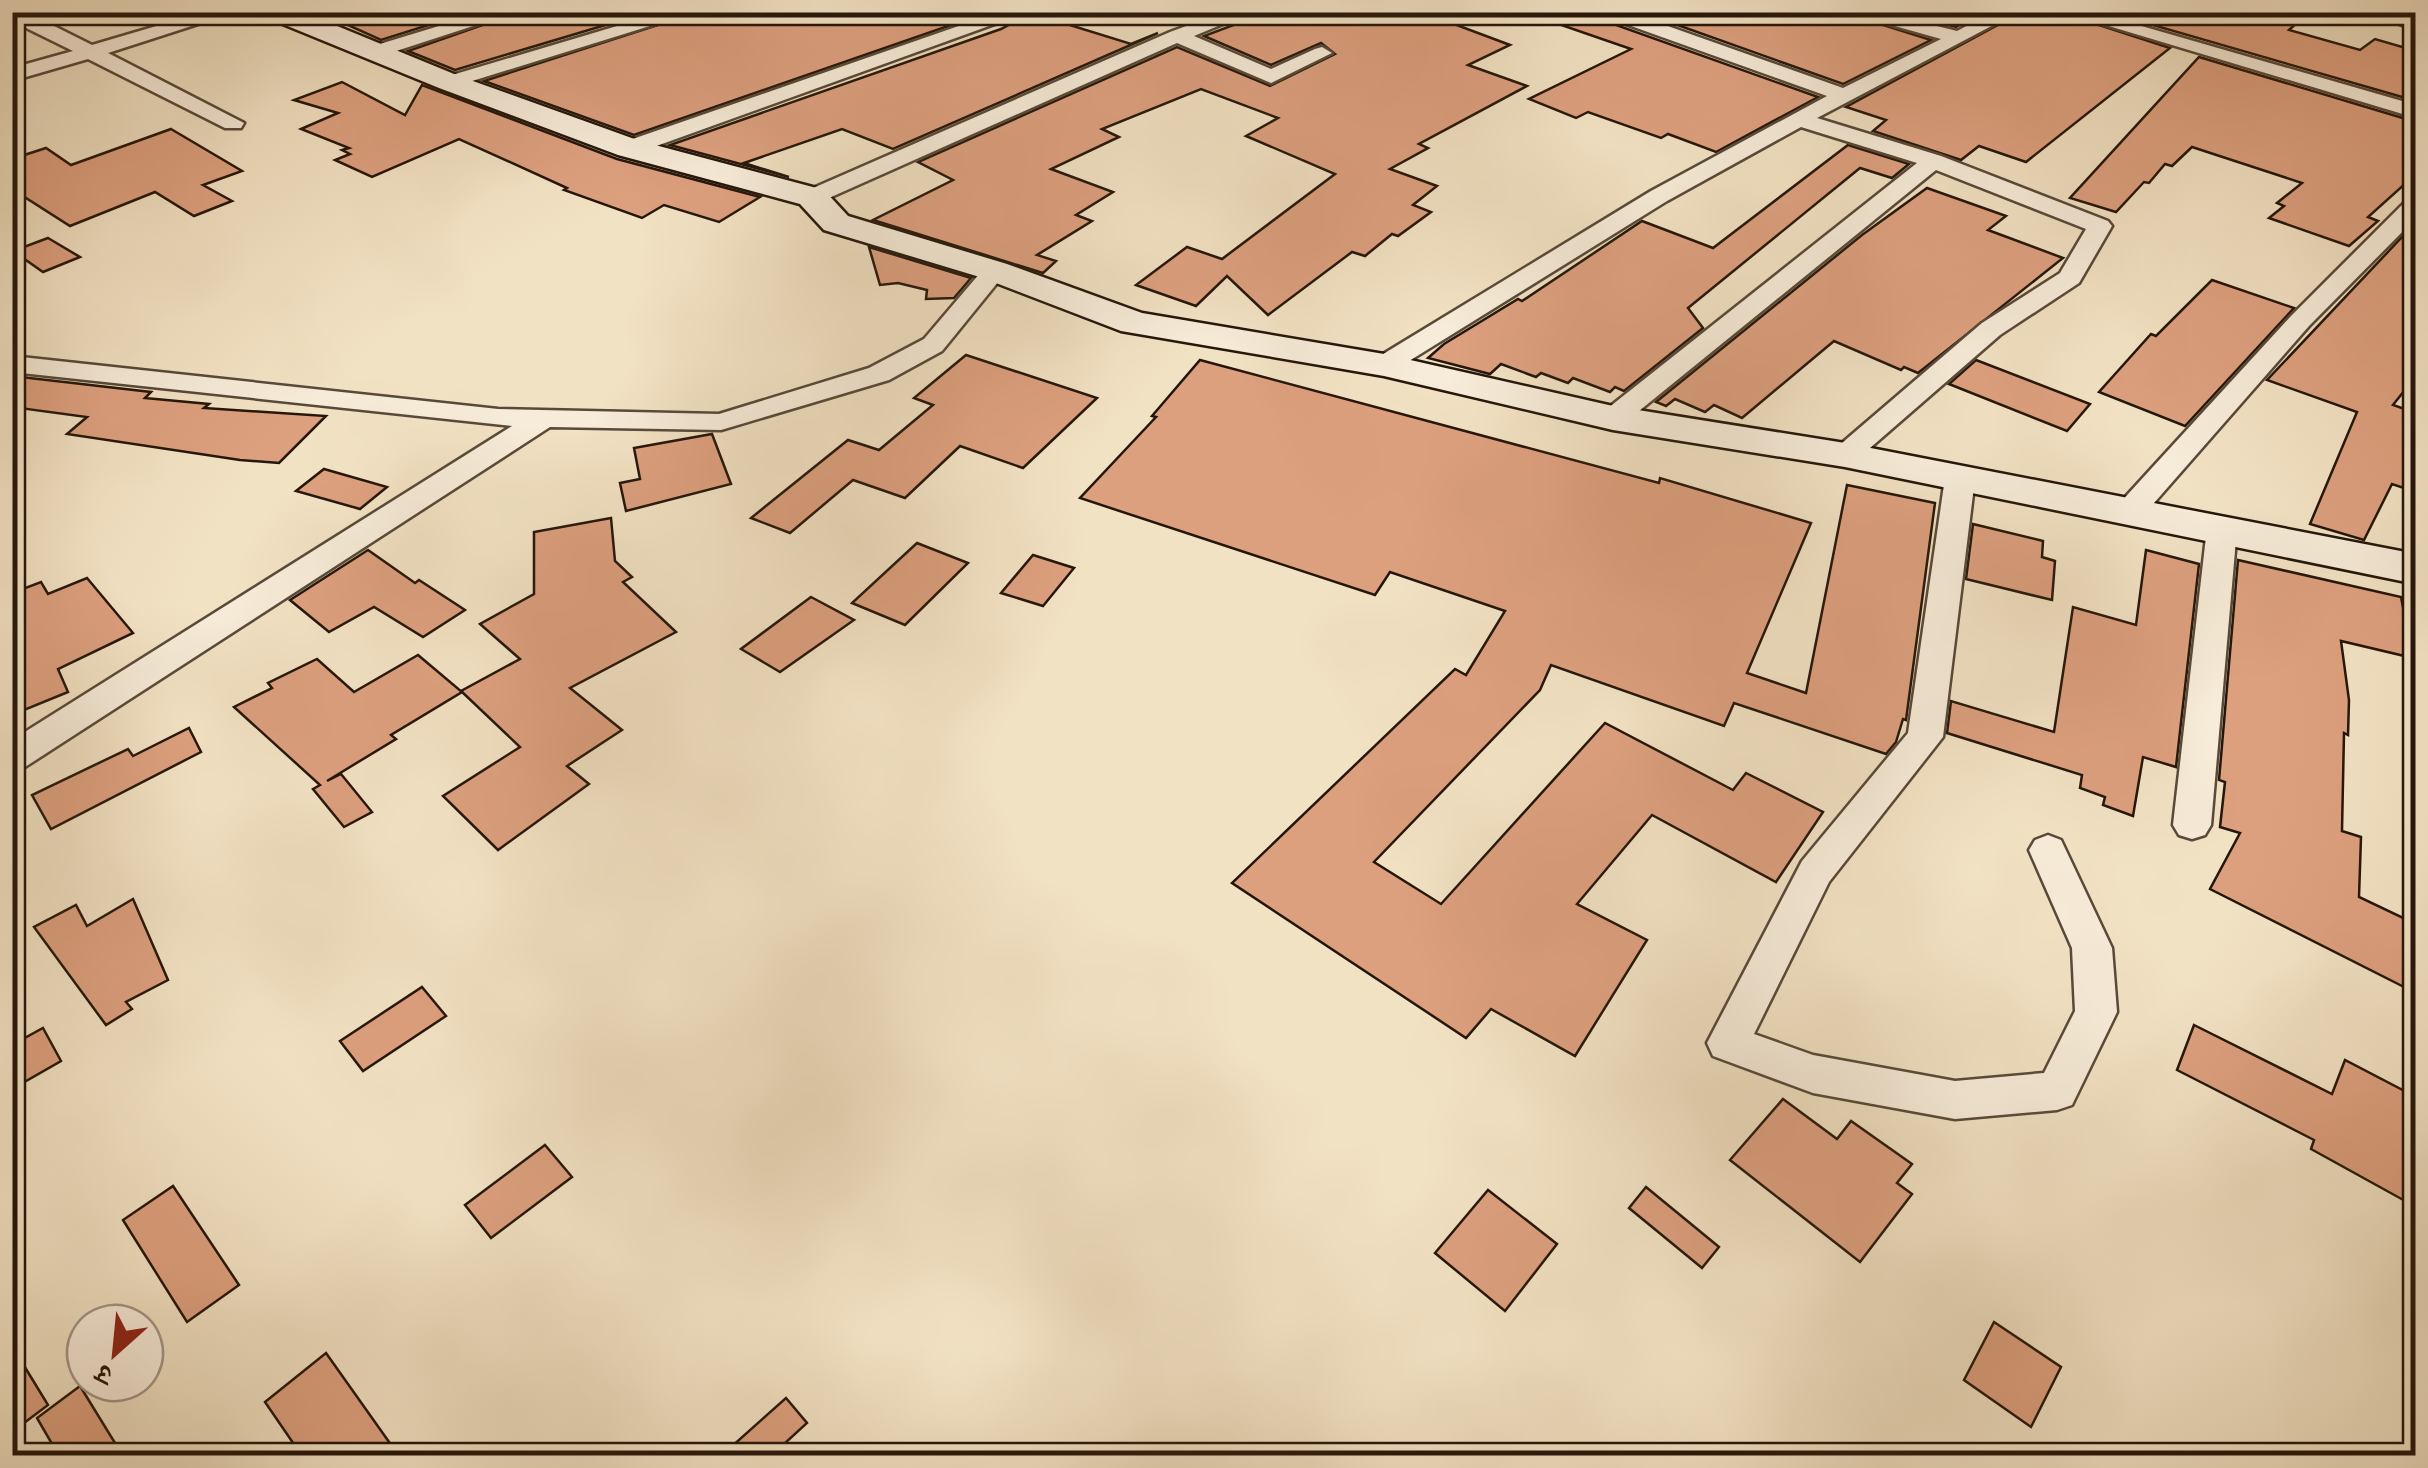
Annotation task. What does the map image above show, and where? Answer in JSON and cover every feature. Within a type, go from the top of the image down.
[{"type":"street","points":[[12,75],[226,12]]},
{"type":"street","points":[[377,51],[508,12]]},
{"type":"street","points":[[449,82],[686,12]]},
{"type":"street","points":[[628,148],[1019,12]]},
{"type":"street","points":[[812,197],[1177,36],[1243,12]]},
{"type":"street","points":[[1854,12],[1959,37]]},
{"type":"street","points":[[1384,365],[1659,196],[1844,95],[2009,12]]},
{"type":"street","points":[[2071,12],[2416,112]]},
{"type":"street","points":[[2374,12],[2416,24]]},
{"type":"street","points":[[12,13],[233,123]]},
{"type":"street","points":[[290,14],[449,82],[628,148],[812,197],[836,222],[996,271],[1134,322],[1384,365],[1614,418],[1845,455],[2416,568]]},
{"type":"street","points":[[1624,17],[1844,95]]},
{"type":"street","points":[[1177,36],[1271,77],[1322,53]]},
{"type":"street","points":[[1800,120],[1933,161],[2100,226],[2070,278],[1991,328],[1845,455]]},
{"type":"street","points":[[1614,418],[1933,161]]},
{"type":"street","points":[[2129,512],[2300,321],[2416,204]]},
{"type":"street","points":[[12,364],[498,417],[721,422],[879,374],[934,345],[996,271]]},
{"type":"street","points":[[12,758],[544,418]]},
{"type":"street","points":[[1960,478],[1925,737],[1816,872],[1728,1042],[1813,1074],[1955,1100],[2056,1091],[2096,1012],[2092,948],[2048,850]]},
{"type":"street","points":[[2192,825],[2222,528]]},
{"type":"building","points":[[319,12],[470,12],[381,40]]},
{"type":"building","points":[[520,12],[649,12],[455,70],[408,51]]},
{"type":"building","points":[[698,12],[964,12],[977,16],[634,135],[484,81]]},
{"type":"building","points":[[1268,12],[1422,12],[1510,45],[1468,65],[1527,86],[1419,144],[1428,148],[1390,169],[1437,186],[1413,205],[1431,212],[1398,236],[1392,234],[1365,256],[1352,252],[1268,315],[1227,276],[1196,306],[1136,285],[1187,247],[1222,259],[1335,174],[1246,136],[1278,118],[1201,89],[1102,129],[1119,137],[1051,169],[1113,192],[1076,215],[1092,221],[1037,255],[1056,261],[1043,273],[873,220],[953,180],[918,162],[1177,47],[1270,86],[1335,54],[1321,43],[1271,65],[1204,36]]},
{"type":"building","points":[[1539,12],[1613,12],[1610,17],[1616,25],[1818,97],[1716,152],[1668,134],[1661,138],[1588,112],[1576,118],[1529,99],[1631,49],[1538,17]]},
{"type":"building","points":[[1641,12],[1842,12],[1931,40],[1843,84]]},
{"type":"building","points":[[1898,12],[1984,12],[1956,27]]},
{"type":"building","points":[[2022,12],[2059,12],[2170,48],[2026,162],[1979,146],[1961,160],[1873,131],[1886,120],[1846,107]]},
{"type":"building","points":[[2108,12],[2309,12],[2289,30],[2360,50],[2375,39],[2416,51],[2416,101]]},
{"type":"building","points":[[1031,13],[1131,44],[1158,33],[893,149],[842,129],[744,163],[789,177],[670,145],[1001,29]]},
{"type":"building","points":[[2199,57],[2416,122],[2416,174],[2368,217],[2378,221],[2349,246],[2269,218],[2284,206],[2277,203],[2302,183],[2192,147],[2172,166],[2165,164],[2116,212],[2070,198]]},
{"type":"building","points":[[342,82],[405,115],[422,85],[617,159],[760,197],[719,222],[664,205],[642,218],[564,190],[567,188],[459,139],[372,177],[335,160],[350,154],[342,150],[349,148],[301,129],[338,113],[294,100]]},
{"type":"building","points":[[171,129],[242,171],[203,185],[232,201],[194,216],[155,192],[70,226],[12,189],[12,159],[46,148],[71,165]]},
{"type":"building","points":[[1848,145],[1909,164],[1892,178],[1860,168],[1688,308],[1703,328],[1624,391],[1615,387],[1610,392],[1573,378],[1568,383],[1541,373],[1536,377],[1501,364],[1490,374],[1428,358],[1444,344],[1518,299],[1522,301],[1642,221],[1713,248]]},
{"type":"building","points":[[1927,188],[2006,216],[1988,230],[2063,258],[1918,373],[1904,367],[1901,370],[1834,341],[1742,418],[1714,405],[1705,412],[1675,399],[1666,406],[1656,402],[1862,235]]},
{"type":"building","points":[[2402,237],[2416,241],[2416,376],[2393,405],[2416,413],[2416,492],[2392,484],[2364,540],[2310,524],[2357,412],[2267,380]]},
{"type":"building","points":[[48,238],[80,257],[43,272],[13,251]]},
{"type":"building","points":[[869,247],[971,278],[954,298],[926,299],[927,290],[898,283],[880,285]]},
{"type":"building","points":[[2212,280],[2294,308],[2185,426],[2099,392],[2151,334],[2156,336]]},
{"type":"building","points":[[966,355],[1097,398],[1023,468],[960,446],[905,498],[853,480],[790,533],[751,518],[848,440],[879,450],[933,405],[914,398]]},
{"type":"building","points":[[1200,360],[1659,483],[1660,478],[1811,523],[1747,673],[1806,693],[1847,485],[1935,503],[1906,720],[1903,719],[1896,742],[1886,754],[1734,703],[1724,726],[1551,665],[1540,690],[1374,862],[1441,904],[1605,723],[1733,790],[1746,773],[1823,812],[1776,882],[1652,815],[1577,904],[1647,940],[1575,1056],[1491,1009],[1466,1038],[1232,883],[1455,669],[1466,675],[1505,611],[1390,572],[1375,595],[1080,498],[1156,417],[1152,416]]},
{"type":"building","points":[[1976,360],[2090,404],[2067,431],[1949,384]]},
{"type":"building","points":[[12,376],[151,392],[145,398],[209,404],[204,408],[326,416],[279,463],[240,460],[67,434],[87,417],[12,407]]},
{"type":"building","points":[[712,434],[731,484],[626,511],[620,483],[640,479],[634,448]]},
{"type":"building","points":[[324,469],[387,487],[360,509],[296,491]]},
{"type":"building","points":[[611,518],[615,561],[632,577],[623,582],[676,632],[570,688],[622,730],[567,766],[589,784],[498,850],[443,796],[520,747],[461,691],[520,659],[480,624],[534,594],[534,532]]},
{"type":"building","points":[[1973,524],[2043,541],[2042,557],[2055,561],[2052,600],[1966,579]]},
{"type":"building","points":[[917,543],[968,563],[905,625],[852,603]]},
{"type":"building","points":[[368,550],[415,583],[419,580],[465,610],[423,637],[374,607],[329,632],[290,600]]},
{"type":"building","points":[[2146,550],[2199,564],[2176,767],[2143,757],[2133,816],[2103,805],[2105,797],[2080,788],[2082,775],[1947,733],[1951,701],[2054,732],[2073,607],[2136,625]]},
{"type":"building","points":[[1033,555],[1074,568],[1043,606],[1001,593]]},
{"type":"building","points":[[2238,560],[2401,597],[2413,658],[2341,641],[2349,700],[2348,735],[2344,733],[2342,831],[2361,837],[2359,897],[2416,924],[2416,993],[2210,889],[2240,833],[2220,827],[2225,782],[2219,780]]},
{"type":"building","points":[[87,578],[133,633],[58,669],[68,692],[12,715],[12,593],[41,582],[48,594]]},
{"type":"building","points":[[811,597],[854,620],[780,672],[741,649]]},
{"type":"building","points":[[418,655],[462,692],[391,735],[396,739],[327,781],[341,774],[372,812],[344,827],[313,789],[320,785],[234,707],[272,688],[268,683],[317,659],[354,692]]},
{"type":"building","points":[[189,728],[201,752],[51,829],[32,795],[128,749],[133,756]]},
{"type":"building","points":[[133,899],[168,980],[126,1002],[132,1009],[106,1025],[34,927],[76,905],[87,926]]},
{"type":"building","points":[[422,987],[446,1016],[363,1071],[340,1041]]},
{"type":"building","points":[[2194,1025],[2332,1094],[2345,1060],[2416,1097],[2416,1207],[2311,1149],[2314,1140],[2177,1070]]},
{"type":"building","points":[[43,1028],[61,1061],[12,1089],[12,1045]]},
{"type":"building","points":[[1783,1099],[1837,1139],[1851,1121],[1912,1164],[1897,1183],[1912,1194],[1860,1262],[1730,1160]]},
{"type":"building","points":[[545,1145],[572,1177],[491,1238],[465,1205]]},
{"type":"building","points":[[173,1186],[239,1285],[187,1322],[123,1220]]},
{"type":"building","points":[[1646,1187],[1719,1247],[1702,1268],[1629,1208]]},
{"type":"building","points":[[1488,1190],[1557,1244],[1505,1311],[1435,1253]]},
{"type":"building","points":[[1994,1322],[2061,1367],[2031,1427],[1964,1380]]},
{"type":"building","points":[[12,1346],[48,1405],[12,1432]]},
{"type":"building","points":[[326,1353],[399,1456],[302,1456],[265,1402]]},
{"type":"building","points":[[65,1397],[65,1403],[90,1403],[123,1456],[59,1456],[37,1418]]},
{"type":"building","points":[[786,1398],[807,1423],[771,1456],[721,1456]]}]
